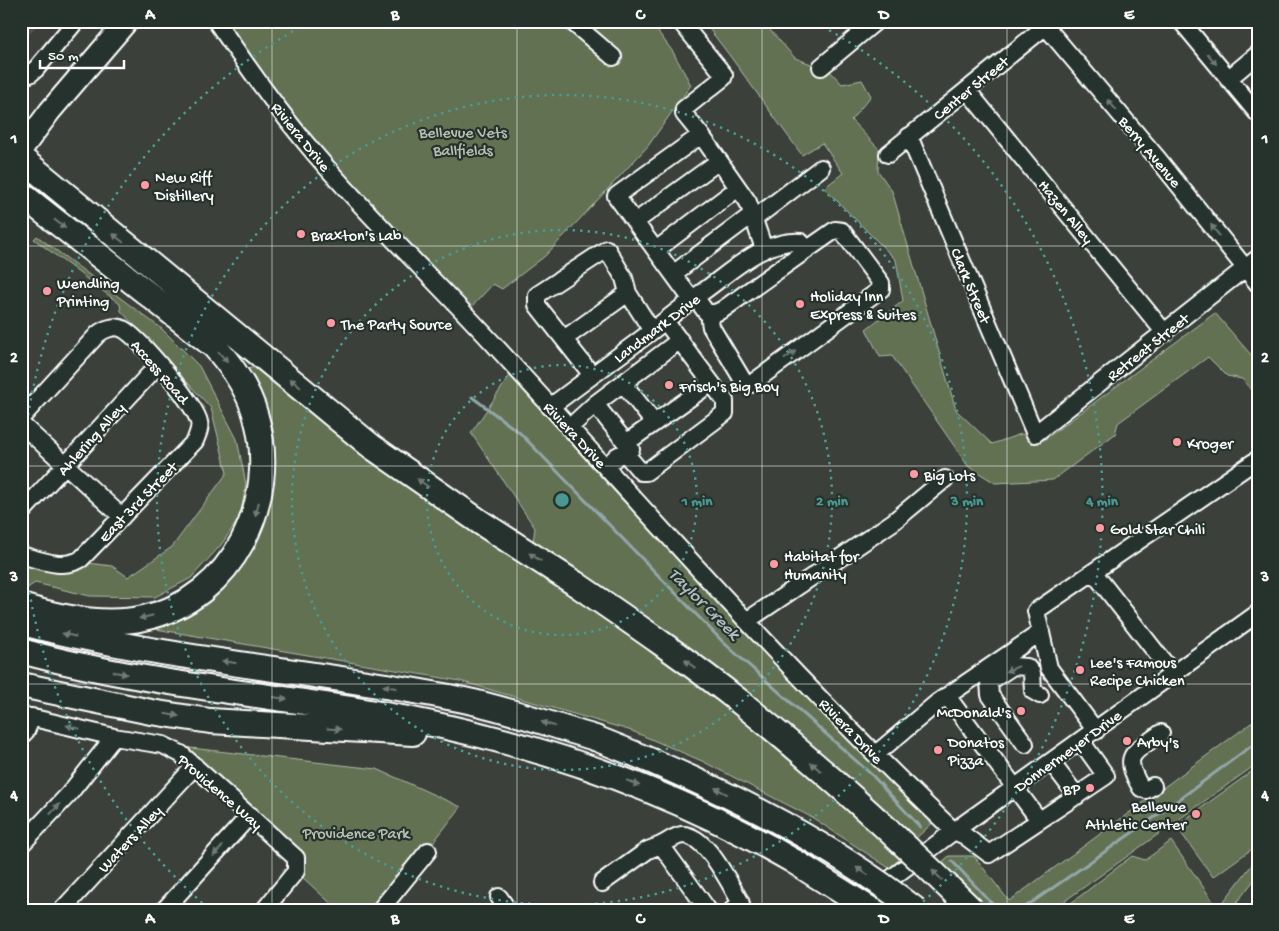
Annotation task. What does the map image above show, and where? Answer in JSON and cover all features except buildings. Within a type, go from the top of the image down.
[{"type":"highway","points":[[21,158],[371,446],[480,522],[576,584],[682,658],[745,705],[919,858],[972,910]]},
{"type":"highway","points":[[21,194],[214,346],[228,362],[249,398],[260,432],[264,461],[259,503],[249,532],[220,575],[182,603],[161,614],[121,622],[97,622],[43,613],[21,606]]},
{"type":"highway","points":[[21,623],[91,640],[335,678],[465,701],[594,738],[712,787],[769,815],[865,872],[916,910]]},
{"type":"highway","points":[[21,651],[74,665],[371,712],[494,738],[588,766],[649,790],[762,843],[874,899]]},
{"type":"highway","points":[[21,685],[151,712],[210,721],[494,738]]},
{"type":"main road","points":[[21,150],[50,111],[127,21]]},
{"type":"street","points":[[21,76],[30,74],[36,69],[76,21]]},
{"type":"street","name":"Riviera Drive","points":[[216,21],[244,63],[316,156],[748,620],[876,754],[954,831],[965,836],[990,854],[1039,820]]},
{"type":"street","points":[[571,21],[613,57]]},
{"type":"street","points":[[680,21],[724,75],[723,78],[684,108],[684,114],[738,188],[754,216],[764,249]]},
{"type":"street","points":[[821,67],[876,21]]},
{"type":"street","points":[[1181,21],[1258,114]]},
{"type":"street","name":"Center Street","points":[[888,154],[1046,23]]},
{"type":"street","name":"Berry Avenue","points":[[1046,23],[1258,284]]},
{"type":"street","points":[[1228,79],[1258,54]]},
{"type":"street","name":"Hazen Alley","points":[[967,90],[1165,333]]},
{"type":"street","points":[[701,135],[616,196],[673,274],[706,312],[713,314],[722,310],[835,230],[842,231],[881,283],[882,289],[751,384],[744,382],[710,328],[713,314]]},
{"type":"street","name":"Clark Street","points":[[910,136],[1035,434]]},
{"type":"street","points":[[635,222],[719,161]]},
{"type":"street","points":[[673,274],[821,168]]},
{"type":"street","points":[[656,250],[738,188]]},
{"type":"street","name":"Landmark Drive","points":[[550,407],[665,320],[764,249],[786,241],[801,242],[804,246],[804,251]]},
{"type":"street","points":[[592,375],[537,305],[537,296],[607,249],[624,278],[628,293],[652,331]]},
{"type":"street","name":"Retreat Street","points":[[1035,434],[1258,258]]},
{"type":"street","points":[[564,339],[628,293]]},
{"type":"street","points":[[595,404],[628,448],[641,472],[646,472],[724,413],[724,400],[665,320]]},
{"type":"street","name":"Access Road","points":[[21,418],[103,330],[114,327],[123,329],[159,364],[197,414],[200,425],[198,434]]},
{"type":"street","points":[[569,428],[595,404],[680,340]]},
{"type":"street","name":"Ahlering Alley","points":[[21,513],[159,364]]},
{"type":"street","points":[[623,382],[654,423]]},
{"type":"street","points":[[628,448],[654,423],[713,385]]},
{"type":"street","points":[[606,467],[616,456],[713,385]]},
{"type":"street","points":[[21,424],[122,517]]},
{"type":"street","name":"East 3rd Street","points":[[21,556],[62,565],[73,564],[81,559],[195,441],[198,434]]},
{"type":"street","points":[[1096,731],[1049,668],[1036,611],[1258,460]]},
{"type":"street","points":[[748,620],[893,522],[945,479]]},
{"type":"street","points":[[1094,573],[1172,674]]},
{"type":"street","name":"Donnermeyer Drive","points":[[850,910],[874,899],[954,831],[1258,613]]},
{"type":"street","points":[[876,754],[947,696],[1040,632]]},
{"type":"street","points":[[1025,744],[990,695],[989,682],[1013,666],[1026,667],[1032,673],[1033,691],[1040,695]]},
{"type":"street","points":[[947,696],[1039,820],[1106,776],[1081,741]]},
{"type":"street","points":[[21,736],[26,731],[26,716]]},
{"type":"street","name":"Providence Way","points":[[26,716],[114,737],[164,745],[181,754],[296,858],[296,871],[264,910]]},
{"type":"street","points":[[1153,786],[1146,790],[1140,788],[1130,769],[1130,762],[1133,754],[1161,733]]},
{"type":"street","points":[[21,845],[69,794],[114,737]]},
{"type":"street","points":[[1051,762],[1077,796]]},
{"type":"street","name":"Waters Alley","points":[[62,910],[195,766]]},
{"type":"street","points":[[164,910],[250,815]]},
{"type":"street","points":[[602,883],[648,850],[679,835],[687,835],[703,843],[739,908]]},
{"type":"street","points":[[661,845],[708,910]]},
{"type":"street","points":[[380,910],[428,851]]},
{"type":"green space","name":"Bellevue Vets Ballfields","points":[[216,21],[625,21],[628,24],[627,21],[650,21],[673,52],[691,85],[648,146],[545,256],[502,289],[493,284],[465,314],[338,181]]},
{"type":"green space","points":[[703,21],[762,21],[795,58],[830,71],[842,84],[862,80],[871,96],[851,120],[879,149],[878,171],[892,191],[956,410],[992,444],[1021,434],[1044,440],[1215,313],[1258,363],[1258,396],[1242,379],[1227,376],[1208,357],[1118,423],[1115,434],[1053,480],[995,483],[968,466],[892,356],[880,357],[866,329],[903,301],[896,260],[824,188],[843,173],[822,143],[802,155]]},
{"type":"green space","points":[[37,236],[162,329],[199,366],[237,439],[246,484],[240,517],[221,545],[191,578],[155,597],[90,596],[35,583],[24,590],[21,589],[21,565],[59,571],[88,563],[112,566],[128,577],[172,547],[227,473],[211,408],[121,311],[120,304],[34,239]]},
{"type":"green space","points":[[257,367],[530,563],[535,528],[471,433],[515,368],[939,817],[913,841],[905,855],[889,868],[813,818],[702,761],[632,731],[460,681],[138,626],[238,569],[256,542],[268,512],[273,478],[274,439],[263,403],[247,369]]},
{"type":"green space","points":[[1258,718],[1258,763],[1052,910],[989,910],[941,863],[949,856],[974,856],[1009,901]]},
{"type":"green space","name":"Providence Park","points":[[164,745],[377,769],[461,807],[380,910],[338,910],[300,875],[297,867]]},
{"type":"green space","points":[[1258,767],[1258,837],[1253,841],[1256,846],[1213,877],[1176,826]]},
{"type":"green space","points":[[1171,841],[1215,904],[1211,907],[1213,910],[1062,910],[1132,856],[1145,860]]},
{"type":"green space","points":[[1258,857],[1258,875],[1231,910],[1217,910]]},
{"type":"waterway","name":"Taylor Creek","points":[[472,397],[520,433],[724,643],[872,775],[920,827]]},
{"type":"waterway","points":[[1021,910],[1162,812],[1258,741]]},
{"type":"waterway","name":"Taylor Creek","points":[[952,861],[998,910]]},
{"type":"tunnel","points":[[21,31],[30,21]]},
{"type":"place","name":"New Riff Distillery","points":[[145,185]]},
{"type":"place","name":"Braxton's Lab","points":[[301,234]]},
{"type":"place","name":"Wendling Printing","points":[[47,291]]},
{"type":"place","name":"Holiday Inn Express & Suites","points":[[800,304]]},
{"type":"place","name":"The Party Source","points":[[331,323]]},
{"type":"place","name":"Frisch's Big Boy","points":[[669,385]]},
{"type":"place","name":"Kroger","points":[[1177,442]]},
{"type":"place","name":"Big Lots","points":[[914,474]]},
{"type":"place","name":"Gold Star Chili","points":[[1100,528]]},
{"type":"place","name":"Habitat for Humanity","points":[[774,564]]},
{"type":"place","name":"Lee's Famous Recipe Chicken","points":[[1080,670]]},
{"type":"place","name":"McDonald's","points":[[1021,711]]},
{"type":"place","name":"Arby's","points":[[1127,741]]},
{"type":"place","name":"Donatos Pizza","points":[[938,750]]},
{"type":"place","name":"BP","points":[[1090,788]]},
{"type":"place","name":"Bellevue Athletic Center","points":[[1196,814]]}]
